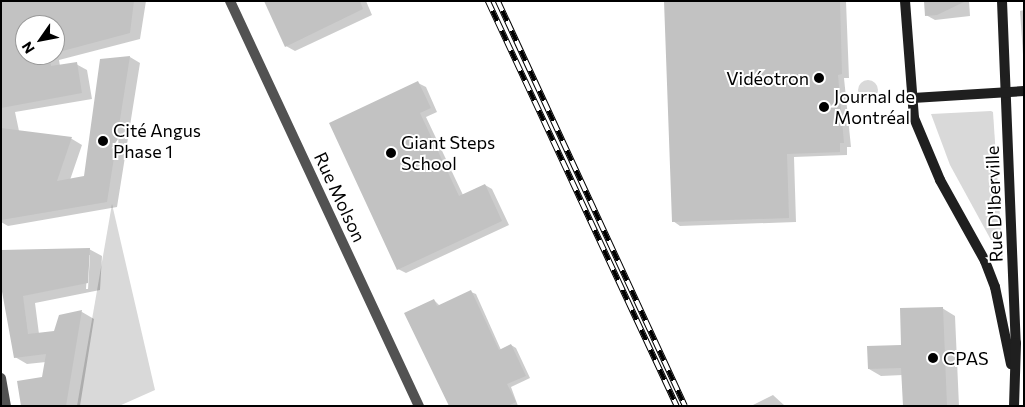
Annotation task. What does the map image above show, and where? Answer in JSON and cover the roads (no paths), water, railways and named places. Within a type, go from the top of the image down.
[{"type":"main road","points":[[905,1],[914,118],[926,151],[985,261],[995,287],[1013,377]]},
{"type":"main road","name":"Rue D'Iberville","points":[[1002,1],[1016,343],[1013,377],[1014,406]]},
{"type":"main road","points":[[913,98],[1024,91]]},
{"type":"street","name":"Rue Molson","points":[[230,1],[419,406]]},
{"type":"street","points":[[1,378],[6,406]]},
{"type":"railway","points":[[488,1],[677,406]]},
{"type":"railway","points":[[498,1],[685,406]]},
{"type":"place","name":"Vidéotron","points":[[819,78]]},
{"type":"place","name":"Journal de Montréal","points":[[824,107]]},
{"type":"place","name":"Cité Angus Phase 1","points":[[103,141]]},
{"type":"place","name":"Giant Steps School","points":[[391,153]]},
{"type":"place","name":"CPAS","points":[[933,358]]}]
